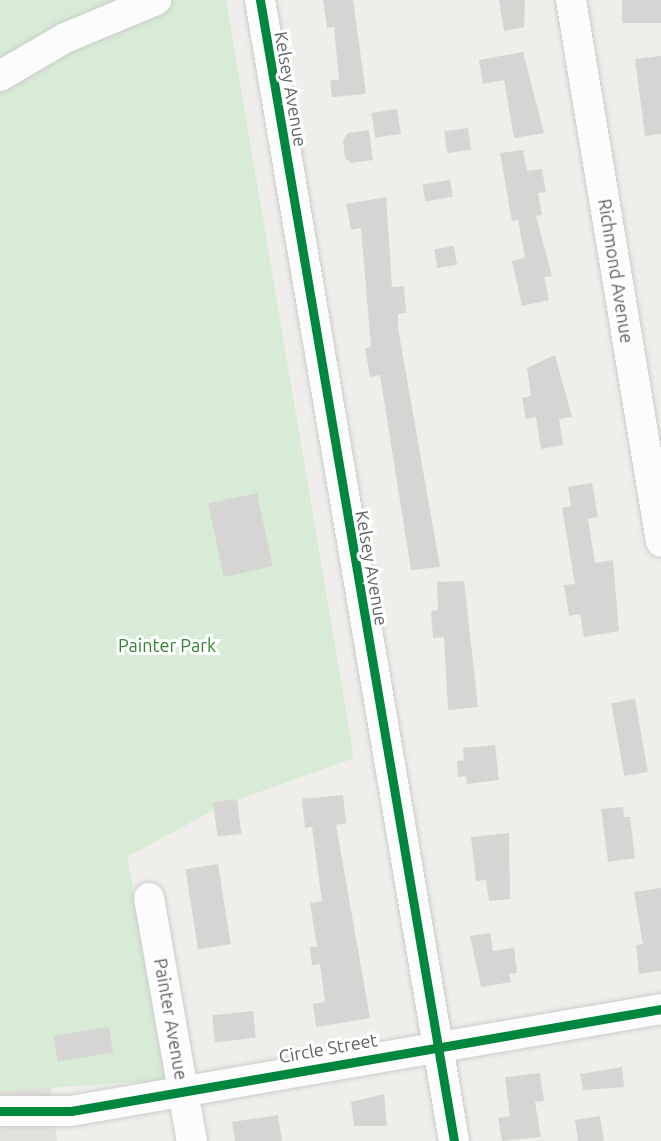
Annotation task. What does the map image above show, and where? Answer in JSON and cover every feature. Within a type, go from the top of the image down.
[{"type":"street","points":[[0,75],[66,38],[156,0]]},
{"type":"street","name":"Kelsey Avenue","points":[[260,0],[436,1046],[454,1141]]},
{"type":"street","name":"Richmond Avenue","points":[[571,0],[661,542]]},
{"type":"street","name":"Painter Avenue","points":[[149,897],[192,1141]]},
{"type":"street","name":"Circle Street","points":[[0,1111],[71,1111],[436,1046],[661,1009]]},
{"type":"shaded area","points":[[42,1017],[57,1141],[0,1141],[0,1025]]},
{"type":"green space","name":"Painter Park","points":[[0,0],[226,0],[354,758],[221,806],[127,857],[169,1080],[0,1091]]},
{"type":"building","points":[[323,0],[353,0],[366,94],[332,97],[330,80],[339,80],[334,27],[327,28]]},
{"type":"building","points":[[499,0],[525,0],[524,27],[504,31]]},
{"type":"building","points":[[622,0],[661,0],[661,23],[622,23]]},
{"type":"building","points":[[523,52],[544,133],[514,138],[504,80],[483,84],[479,60]]},
{"type":"building","points":[[661,56],[661,134],[645,136],[635,59]]},
{"type":"building","points":[[397,109],[401,134],[375,138],[371,113]]},
{"type":"building","points":[[468,128],[471,150],[447,153],[444,131]]},
{"type":"building","points":[[369,130],[373,160],[351,163],[345,158],[343,140],[348,133]]},
{"type":"building","points":[[523,150],[527,171],[542,169],[546,192],[538,193],[542,215],[536,216],[552,276],[544,277],[549,300],[522,306],[512,261],[525,258],[518,220],[512,221],[500,153]]},
{"type":"building","points":[[450,180],[453,197],[425,202],[422,185]]},
{"type":"building","points":[[386,197],[392,287],[404,286],[406,313],[398,314],[398,328],[440,567],[411,570],[380,375],[370,377],[365,348],[371,347],[361,228],[351,230],[346,204]]},
{"type":"building","points":[[454,246],[457,265],[437,268],[434,249]]},
{"type":"building","points":[[555,355],[572,417],[559,419],[563,445],[541,449],[536,417],[526,419],[522,398],[531,396],[527,368]]},
{"type":"building","points":[[592,483],[598,517],[588,519],[595,563],[613,560],[619,631],[584,637],[580,614],[569,616],[564,585],[575,584],[562,508],[571,506],[568,487]]},
{"type":"building","points":[[257,493],[273,566],[224,577],[208,503]]},
{"type":"building","points":[[464,581],[478,707],[448,710],[444,637],[433,638],[431,611],[438,610],[437,582]]},
{"type":"building","points":[[635,699],[648,772],[624,776],[611,703]]},
{"type":"building","points":[[495,745],[499,780],[467,784],[466,776],[458,777],[457,761],[464,760],[463,748]]},
{"type":"building","points":[[343,795],[346,823],[336,825],[370,1018],[316,1027],[313,1004],[325,1002],[320,964],[312,965],[310,947],[317,947],[310,903],[322,901],[312,827],[305,828],[302,799]]},
{"type":"building","points":[[237,799],[241,834],[217,837],[213,802]]},
{"type":"building","points":[[623,807],[624,817],[630,817],[635,858],[608,862],[601,809]]},
{"type":"building","points":[[509,833],[510,899],[489,901],[486,880],[476,881],[471,837]]},
{"type":"building","points":[[218,864],[231,944],[198,949],[185,869]]},
{"type":"building","points":[[661,888],[661,971],[639,974],[636,945],[643,944],[634,892]]},
{"type":"building","points":[[490,933],[493,951],[514,948],[517,973],[509,974],[511,982],[481,987],[470,936]]},
{"type":"building","points":[[253,1011],[256,1038],[215,1042],[212,1015]]},
{"type":"building","points":[[109,1027],[113,1053],[58,1061],[54,1036]]},
{"type":"building","points":[[622,1067],[624,1087],[583,1090],[580,1074]]},
{"type":"building","points":[[540,1073],[544,1101],[535,1102],[541,1137],[502,1141],[498,1118],[510,1116],[505,1077]]},
{"type":"building","points":[[384,1094],[387,1126],[354,1126],[351,1102]]},
{"type":"building","points":[[278,1115],[282,1141],[235,1141],[232,1122]]},
{"type":"building","points":[[600,1116],[604,1141],[578,1141],[575,1120]]},
{"type":"cycle path","points":[[260,0],[454,1141]]},
{"type":"cycle path","points":[[0,1111],[71,1111],[661,1009]]}]
